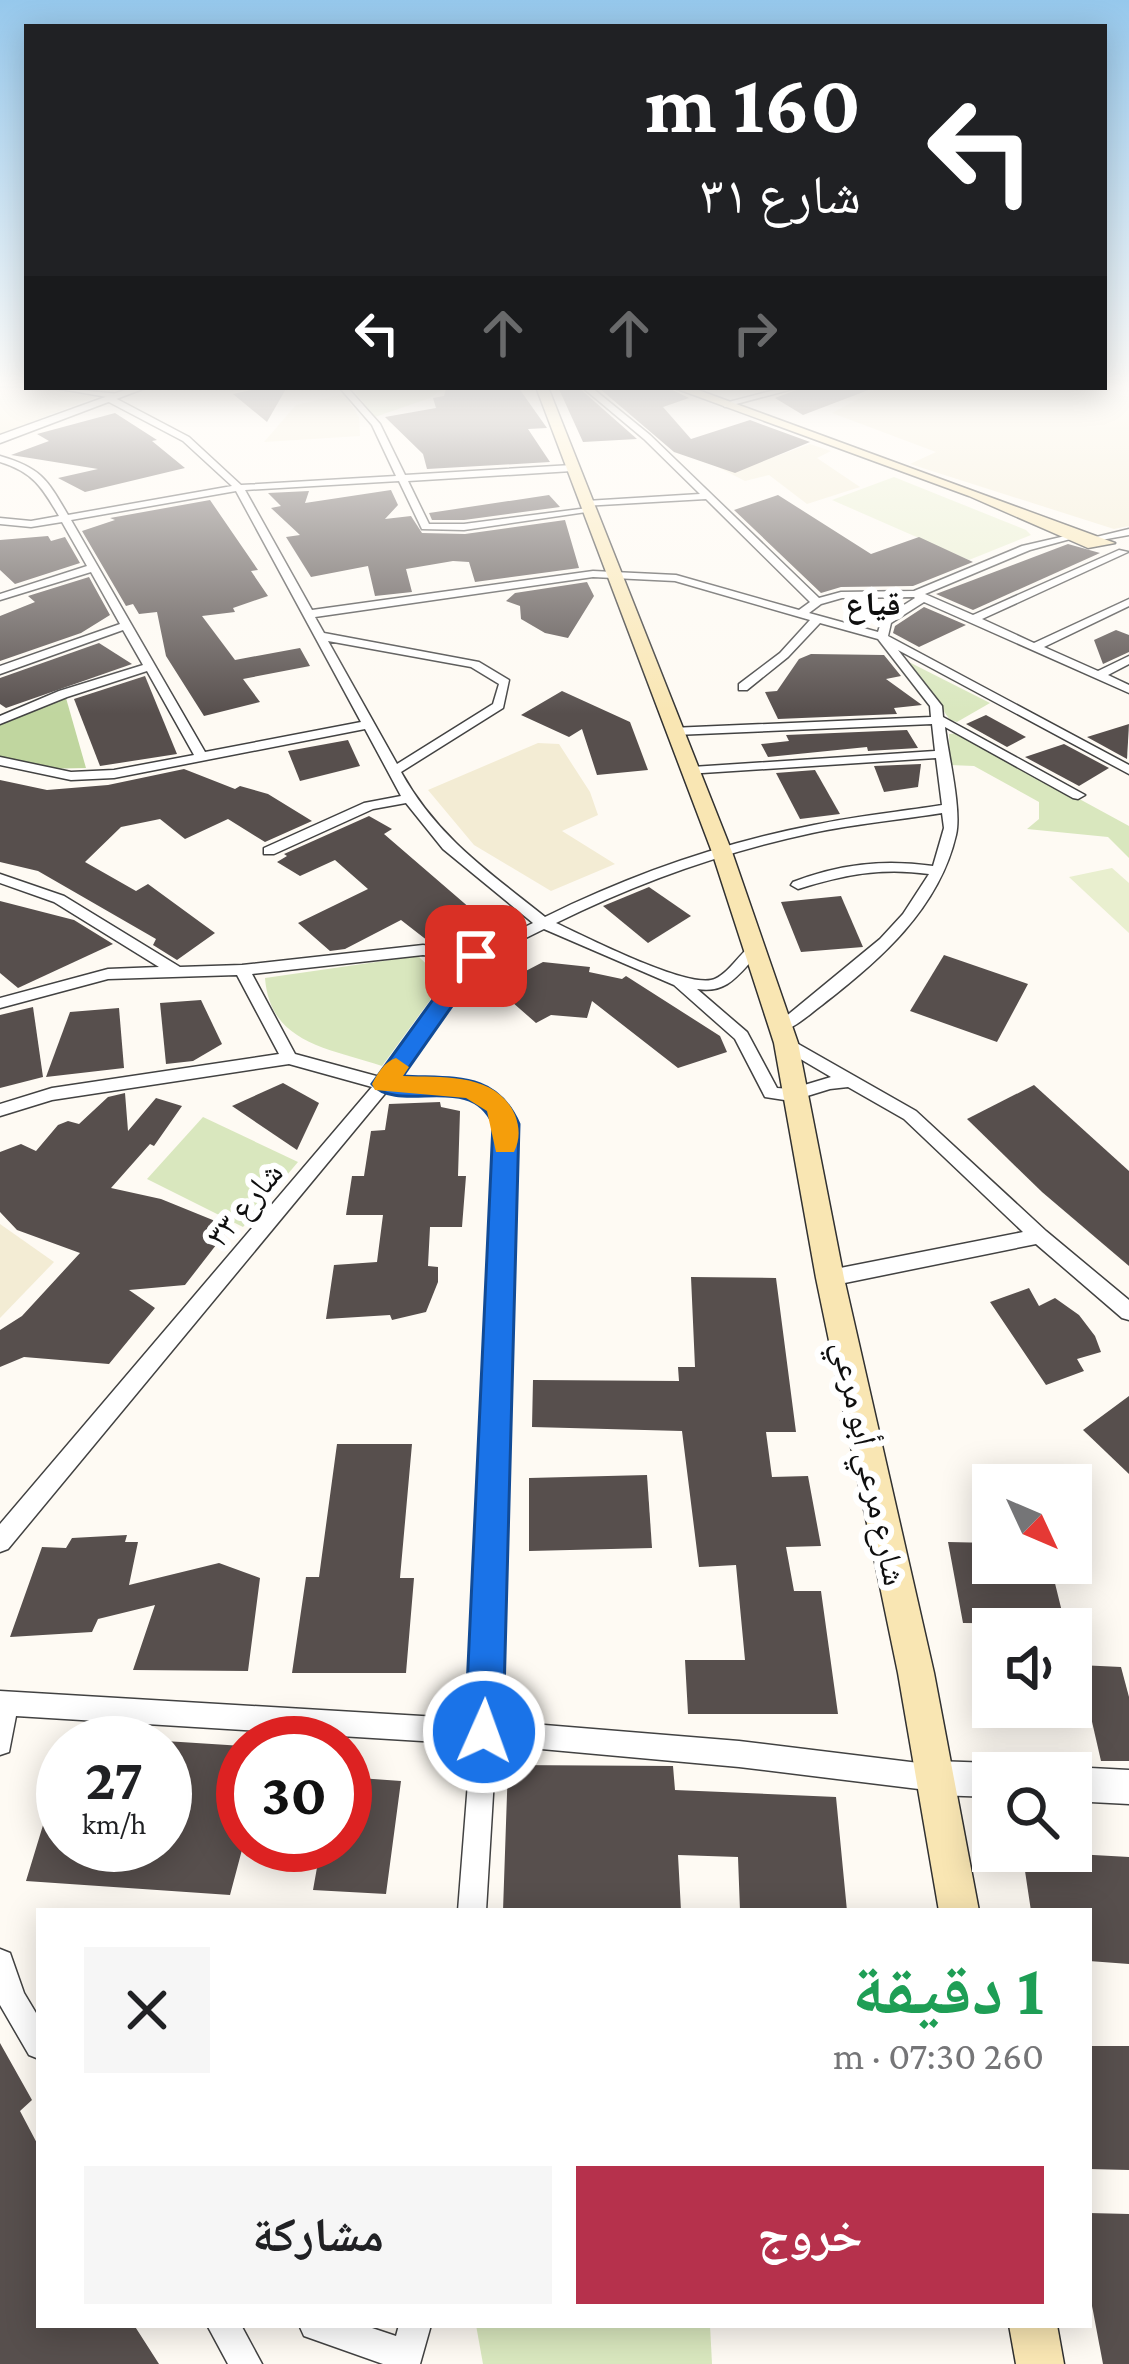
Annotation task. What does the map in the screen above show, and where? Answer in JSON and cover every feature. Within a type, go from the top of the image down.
[{"type":"main road","name":"شارع مرعي أبو مرعي","points":[[582,493],[692,771],[752,952],[787,1016],[796,1096],[830,1278],[958,1908]]},
{"type":"main road","points":[[969,493],[1103,541],[1126,554]]},
{"type":"main road","points":[[1034,2328],[1040,2364]]},
{"type":"street","points":[[51,493],[202,758]]},
{"type":"street","points":[[0,521],[31,524],[209,493]]},
{"type":"street","points":[[242,493],[409,798],[448,846],[544,924],[675,980],[713,986],[726,981],[752,952]]},
{"type":"street","points":[[410,493],[423,525],[436,530],[587,507],[709,496]]},
{"type":"street","points":[[706,493],[817,602]]},
{"type":"street","points":[[1103,541],[1129,532]]},
{"type":"street","points":[[882,637],[886,621],[920,596],[1070,533]]},
{"type":"street","points":[[974,619],[1126,554]]},
{"type":"street","points":[[0,597],[93,568]]},
{"type":"street","points":[[310,614],[614,573],[676,578],[882,637],[1129,770]]},
{"type":"street","points":[[798,615],[817,602],[874,591],[920,596],[1129,689]]},
{"type":"street","points":[[1036,646],[1129,602]]},
{"type":"street","points":[[743,687],[784,655],[816,620]]},
{"type":"street","points":[[0,670],[126,625]]},
{"type":"street","points":[[322,636],[461,660],[487,668],[505,682],[504,696],[487,715],[396,770]]},
{"type":"street","points":[[882,637],[924,687],[941,720],[950,835],[914,908],[881,950],[837,988],[787,1016],[853,1082],[910,1115],[1039,1236],[1129,1312]]},
{"type":"street","points":[[1100,675],[1129,659]]},
{"type":"street","points":[[0,720],[149,667]]},
{"type":"street","points":[[675,731],[941,720],[1078,794]]},
{"type":"street","points":[[0,761],[35,772],[91,776],[369,724]]},
{"type":"street","points":[[692,771],[944,754]]},
{"type":"street","points":[[268,850],[369,806],[409,798]]},
{"type":"street","name":"شارع ٣٣","points":[[0,1541],[9,1512],[384,1084],[476,956],[611,890],[722,852],[813,829],[948,808]]},
{"type":"street","points":[[798,885],[830,871],[874,865],[934,870]]},
{"type":"street","points":[[0,878],[59,899],[176,970]]},
{"type":"street","points":[[0,1003],[109,974],[242,970],[423,950],[476,956]]},
{"type":"street","points":[[242,970],[289,1058]]},
{"type":"street","points":[[675,980],[741,1036],[771,1093],[796,1096],[825,1082],[853,1082]]},
{"type":"street","points":[[0,1110],[52,1094],[289,1058],[384,1084],[472,1089],[498,1105],[506,1124],[484,1732],[472,1908]]},
{"type":"street","points":[[830,1278],[1039,1236]]},
{"type":"street","points":[[0,1743],[3,1703],[484,1732],[972,1779]]},
{"type":"street","points":[[1092,1785],[1129,1787]]},
{"type":"street","points":[[0,1963],[12,2000],[36,2040]]},
{"type":"street","points":[[225,2328],[246,2364]]},
{"type":"street","points":[[325,2328],[409,2352]]},
{"type":"shaded area","points":[[793,493],[840,493],[807,504]]},
{"type":"shaded area","points":[[1002,493],[1129,493],[1129,526],[1114,529]]},
{"type":"shaded area","points":[[538,743],[559,744],[590,792],[598,815],[562,831],[615,864],[551,891],[474,845],[428,790]]},
{"type":"shaded area","points":[[0,1224],[54,1262],[0,1318]]},
{"type":"green space","points":[[850,493],[935,493],[1031,535],[969,560],[832,500]]},
{"type":"green space","points":[[909,662],[990,703],[957,722],[950,720]]},
{"type":"green space","points":[[66,698],[86,768],[40,769],[0,758],[0,725]]},
{"type":"green space","points":[[958,733],[1129,826],[1129,858],[1108,837],[1027,829],[1039,819],[1039,802],[974,766],[950,765],[949,734]]},
{"type":"green space","points":[[1112,868],[1129,883],[1129,933],[1069,877]]},
{"type":"green space","points":[[418,956],[444,981],[382,1066],[306,1040],[290,1030],[269,1000],[265,978]]},
{"type":"green space","points":[[203,1117],[298,1162],[243,1227],[147,1179]]},
{"type":"green space","points":[[477,2328],[710,2328],[712,2364],[483,2364]]},
{"type":"building","points":[[268,493],[308,493],[305,503],[393,493],[398,505],[385,519],[411,516],[422,533],[465,534],[565,520],[579,568],[475,582],[469,562],[453,561],[406,569],[412,592],[375,596],[368,566],[311,577],[286,537],[300,535],[271,508],[281,506]]},
{"type":"building","points":[[549,495],[560,507],[464,520],[432,520],[429,513]]},
{"type":"building","points":[[778,495],[871,554],[919,537],[973,562],[913,586],[841,587],[821,593],[734,510]]},
{"type":"building","points":[[210,500],[258,570],[251,571],[268,596],[233,608],[235,612],[202,616],[235,660],[300,648],[310,666],[243,679],[260,702],[204,716],[166,656],[157,612],[139,614],[133,604],[126,606],[82,531],[115,520],[110,518]]},
{"type":"building","points":[[48,536],[51,541],[65,537],[80,563],[15,584],[0,570],[0,540]]},
{"type":"building","points":[[1068,544],[1100,553],[973,610],[936,594]]},
{"type":"building","points":[[89,577],[110,615],[81,633],[0,661],[0,616],[35,602],[28,596]]},
{"type":"building","points":[[587,582],[594,596],[568,638],[545,633],[521,619],[520,606],[506,601],[515,593]]},
{"type":"building","points":[[924,607],[966,625],[919,647],[893,633],[895,626]]},
{"type":"building","points":[[1116,630],[1129,635],[1129,652],[1103,664],[1094,640]]},
{"type":"building","points":[[99,643],[132,664],[6,708],[0,704],[0,678]]},
{"type":"building","points":[[811,654],[884,655],[901,676],[886,679],[922,705],[894,708],[897,714],[778,719],[765,692],[777,691],[799,659]]},
{"type":"building","points":[[145,676],[177,754],[100,766],[74,699]]},
{"type":"building","points":[[562,691],[630,722],[648,770],[597,775],[582,729],[569,737],[521,715]]},
{"type":"building","points":[[986,715],[1026,737],[1007,747],[966,724]]},
{"type":"building","points":[[1129,724],[1127,759],[1087,737]]},
{"type":"building","points":[[907,730],[918,748],[868,751],[867,747],[768,757],[761,744],[789,741],[786,735]]},
{"type":"building","points":[[348,740],[360,766],[300,781],[288,751]]},
{"type":"building","points":[[1064,744],[1109,768],[1079,786],[1025,757]]},
{"type":"building","points":[[921,764],[918,787],[884,792],[874,766]]},
{"type":"building","points":[[184,769],[235,789],[240,786],[268,794],[312,821],[265,842],[228,819],[185,839],[160,819],[121,827],[85,862],[136,891],[148,884],[215,933],[177,960],[153,945],[156,939],[38,871],[0,862],[0,780],[47,790],[108,785]]},
{"type":"building","points":[[815,770],[840,814],[800,819],[776,773]]},
{"type":"building","points":[[369,816],[392,829],[384,834],[500,934],[428,941],[401,920],[345,949],[330,951],[298,923],[368,889],[335,860],[300,876],[277,862],[287,856],[284,854]]},
{"type":"building","points":[[649,887],[691,916],[648,943],[603,906]]},
{"type":"building","points":[[841,896],[863,947],[801,952],[781,902]]},
{"type":"building","points":[[0,901],[74,920],[113,944],[18,988],[0,973]]},
{"type":"building","points":[[944,955],[1028,984],[997,1042],[910,1011]]},
{"type":"building","points":[[543,962],[590,967],[589,972],[622,979],[626,976],[720,1036],[727,1052],[678,1068],[592,1001],[587,1018],[551,1015],[536,1023],[495,987]]},
{"type":"building","points":[[201,1000],[222,1044],[193,1061],[166,1064],[160,1003]]},
{"type":"building","points":[[33,1007],[43,1077],[0,1088],[0,1015]]},
{"type":"building","points":[[119,1008],[124,1068],[46,1077],[70,1012]]},
{"type":"building","points":[[283,1083],[319,1103],[297,1150],[232,1106]]},
{"type":"building","points":[[1034,1085],[1129,1171],[1129,1266],[1042,1192],[967,1119]]},
{"type":"building","points":[[125,1093],[128,1131],[156,1098],[182,1106],[154,1146],[150,1144],[111,1188],[161,1199],[230,1227],[185,1285],[129,1290],[155,1308],[109,1364],[24,1357],[0,1367],[0,1330],[22,1316],[80,1253],[17,1230],[0,1212],[0,1152],[21,1144],[36,1151],[58,1125],[79,1124],[108,1097]]},
{"type":"building","points":[[440,1102],[441,1107],[460,1111],[458,1176],[466,1176],[462,1227],[430,1227],[428,1266],[438,1267],[438,1282],[426,1312],[392,1320],[390,1315],[326,1319],[334,1265],[377,1262],[383,1215],[346,1215],[352,1176],[364,1176],[371,1131],[385,1130],[389,1104]]},
{"type":"building","points":[[691,1277],[776,1278],[796,1432],[766,1432],[772,1477],[808,1476],[821,1546],[786,1547],[794,1591],[821,1591],[838,1714],[688,1714],[685,1660],[745,1660],[736,1565],[699,1567],[682,1431],[532,1427],[533,1380],[679,1381],[678,1367],[695,1367]]},
{"type":"building","points":[[1029,1288],[1039,1306],[1055,1298],[1079,1315],[1095,1336],[1101,1352],[1077,1359],[1084,1371],[1046,1385],[990,1302]]},
{"type":"building","points":[[1129,1396],[1129,1474],[1083,1430]]},
{"type":"building","points":[[337,1444],[412,1444],[400,1578],[414,1578],[406,1673],[292,1673],[306,1577],[319,1577]]},
{"type":"building","points":[[647,1475],[652,1548],[529,1551],[529,1478]]},
{"type":"building","points":[[127,1535],[125,1542],[138,1542],[129,1585],[219,1563],[260,1578],[248,1671],[133,1670],[155,1605],[98,1619],[92,1632],[10,1637],[42,1547],[66,1548],[72,1538]]},
{"type":"building","points":[[948,1542],[972,1543],[972,1584],[1055,1584],[1061,1608],[972,1608],[972,1623],[963,1623]]},
{"type":"building","points":[[1092,1666],[1121,1667],[1129,1697],[1129,1761],[1101,1761],[1092,1722]]},
{"type":"building","points":[[192,1743],[216,1744],[216,1872],[236,1872],[230,1895],[26,1881],[36,1848],[36,1872],[192,1872]]},
{"type":"building","points":[[508,1765],[673,1766],[675,1790],[836,1797],[847,1908],[740,1908],[738,1857],[678,1855],[681,1908],[503,1908]]},
{"type":"building","points":[[372,1779],[401,1781],[386,1894],[313,1890],[316,1872],[372,1872]]},
{"type":"building","points":[[1092,1855],[1129,1857],[1129,1964],[1092,1961],[1092,1908],[1031,1908],[1025,1872],[1092,1872]]},
{"type":"building","points":[[0,2043],[32,2100],[20,2111],[36,2141],[36,2328],[136,2328],[159,2364],[0,2364]]},
{"type":"building","points":[[1092,2046],[1129,2046],[1129,2170],[1092,2169]]},
{"type":"building","points":[[1092,2213],[1129,2214],[1129,2364],[1103,2364],[1092,2306]]},
{"type":"slow traffic","points":[[396,1067],[384,1084],[472,1089],[498,1105],[506,1124],[505,1145]]},
{"type":"district","name":"قياع","points":[[873,603]]},
{"type":"route","points":[[476,956],[384,1084],[472,1089],[498,1105],[506,1124],[484,1732]]}]
